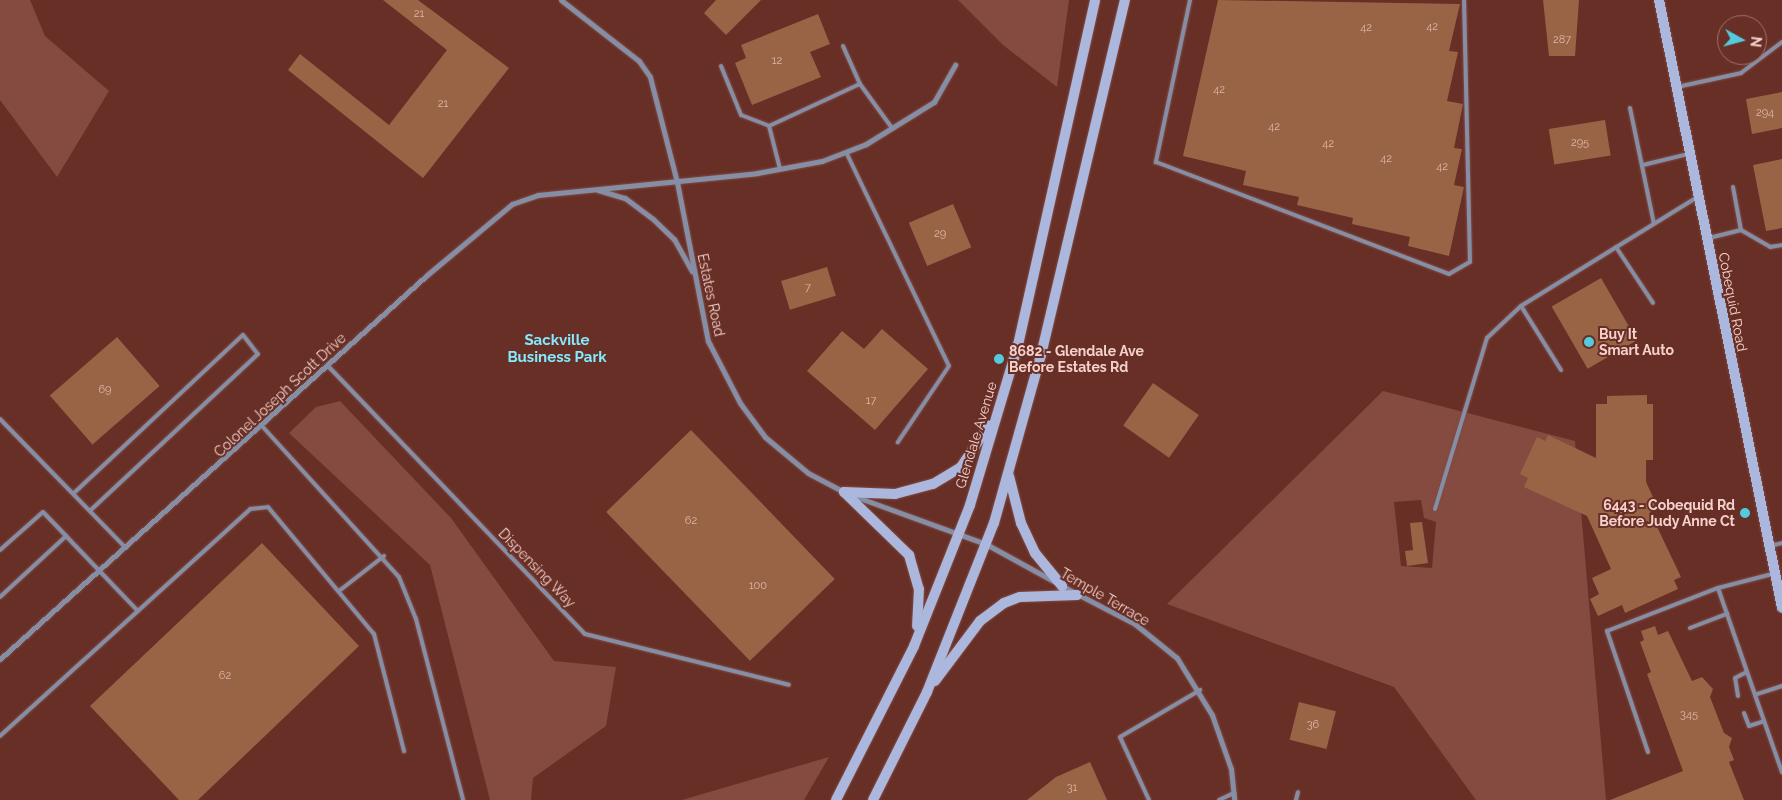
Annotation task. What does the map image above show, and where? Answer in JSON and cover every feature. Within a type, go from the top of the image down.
[{"type":"main road","name":"Glendale Avenue","points":[[836,800],[914,646],[958,534],[1018,345],[1095,0]]},
{"type":"main road","points":[[873,800],[926,692],[986,544],[1009,475],[1075,221],[1125,0]]},
{"type":"main road","name":"Cobequid Road","points":[[1659,0],[1696,198],[1707,238],[1772,574],[1782,608]]},
{"type":"main road","points":[[844,492],[895,494],[933,484],[961,467],[998,408]]},
{"type":"main road","points":[[1009,475],[1020,523],[1035,553],[1062,586]]},
{"type":"main road","points":[[844,492],[909,555],[919,589],[914,646]]},
{"type":"main road","points":[[926,692],[980,622],[1004,603],[1020,598],[1077,595]]},
{"type":"street","name":"Estates Road","points":[[561,0],[639,61],[650,77],[677,182],[708,341],[740,403],[764,436],[808,473],[844,492],[958,534]]},
{"type":"street","name":"Colonel Joseph Scott Drive","points":[[0,658],[512,204],[538,195],[677,182],[780,169],[846,152],[892,128],[934,102],[955,65]]},
{"type":"street","name":"Colonel Joseph Scott Drive","points":[[595,190],[625,198],[653,220],[674,239],[695,278]]},
{"type":"street","name":"Temple Terrace","points":[[958,534],[986,544],[1077,595],[1136,624],[1177,658],[1200,690],[1231,769],[1234,800]]},
{"type":"lane","points":[[1190,0],[1156,162],[1449,274],[1470,262],[1464,0]]},
{"type":"lane","points":[[1675,88],[1741,73],[1782,42]]},
{"type":"lane","points":[[843,46],[860,84],[892,128]]},
{"type":"lane","points":[[721,66],[742,115],[769,126],[860,84]]},
{"type":"lane","points":[[1630,108],[1654,224]]},
{"type":"lane","points":[[769,126],[780,169]]},
{"type":"lane","points":[[846,152],[949,366],[898,442]]},
{"type":"lane","points":[[1643,166],[1688,154]]},
{"type":"lane","points":[[1733,187],[1741,230]]},
{"type":"lane","points":[[1434,509],[1487,338],[1521,306],[1696,198]]},
{"type":"lane","points":[[1707,238],[1741,230],[1770,247],[1782,245]]},
{"type":"lane","points":[[1616,248],[1652,302]]},
{"type":"lane","points":[[1521,306],[1561,370]]},
{"type":"lane","points":[[75,492],[243,336],[258,354],[91,510]]},
{"type":"lane","name":"Dispensing Way","points":[[328,366],[585,634],[789,685]]},
{"type":"lane","points":[[0,419],[75,492],[126,548]]},
{"type":"lane","points":[[262,426],[384,556],[398,577],[416,619],[463,800]]},
{"type":"lane","points":[[0,736],[250,509],[268,506],[374,634],[404,751]]},
{"type":"lane","points":[[0,550],[43,512],[138,611]]},
{"type":"lane","points":[[0,597],[66,536]]},
{"type":"lane","points":[[1768,547],[1782,543]]},
{"type":"lane","points":[[338,591],[384,556]]},
{"type":"lane","points":[[1648,752],[1607,631],[1718,588],[1772,574]]},
{"type":"lane","points":[[1718,588],[1782,772]]},
{"type":"lane","points":[[1690,628],[1727,614]]},
{"type":"lane","points":[[1738,696],[1735,678],[1747,672]]},
{"type":"lane","points":[[1755,695],[1782,686]]},
{"type":"lane","points":[[1149,800],[1120,737],[1200,690]]},
{"type":"lane","points":[[1744,713],[1749,726],[1764,721]]},
{"type":"lane","points":[[1296,800],[1298,792]]},
{"type":"lane","points":[[1219,800],[1234,793]]},
{"type":"shaded area","points":[[0,0],[30,0],[45,36],[109,91],[57,177],[0,100]]},
{"type":"shaded area","points":[[958,0],[1069,0],[1057,87],[1003,45]]},
{"type":"shaded area","points":[[1383,391],[1575,441],[1606,800],[1476,800],[1394,687],[1167,604]],"holes":[[[1421,500],[1424,518],[1436,522],[1432,568],[1401,566],[1394,502]]]},
{"type":"shaded area","points":[[340,401],[451,518],[554,661],[616,667],[606,726],[533,778],[531,800],[490,800],[430,565],[289,433],[316,407]]},
{"type":"shaded area","points":[[829,757],[804,800],[682,800]]},
{"type":"building","points":[[383,0],[418,0],[509,68],[423,178],[288,70],[300,54],[389,125],[447,50]]},
{"type":"building","points":[[716,0],[761,0],[726,35],[704,13]]},
{"type":"building","points":[[1218,0],[1460,4],[1449,51],[1458,52],[1447,101],[1463,104],[1454,148],[1462,149],[1454,185],[1464,187],[1449,256],[1408,246],[1410,237],[1352,224],[1353,218],[1297,205],[1299,197],[1243,185],[1246,171],[1183,156]]},
{"type":"building","points":[[1543,0],[1579,0],[1575,56],[1549,56]]},
{"type":"building","points":[[818,14],[830,44],[810,52],[821,77],[752,105],[735,63],[746,58],[741,45]]},
{"type":"building","points":[[1782,92],[1782,128],[1752,134],[1746,99]]},
{"type":"building","points":[[1605,120],[1611,156],[1554,164],[1549,129]]},
{"type":"building","points":[[1782,159],[1782,228],[1766,231],[1753,165]]},
{"type":"building","points":[[953,204],[971,247],[927,266],[909,223]]},
{"type":"building","points":[[827,267],[836,296],[790,310],[781,281]]},
{"type":"building","points":[[1601,278],[1637,340],[1588,369],[1552,306]]},
{"type":"building","points":[[882,329],[928,369],[875,430],[807,371],[842,331],[864,349]]},
{"type":"building","points":[[117,337],[160,386],[92,444],[50,395]]},
{"type":"building","points":[[1153,383],[1199,415],[1169,458],[1123,426]]},
{"type":"building","points":[[1647,395],[1647,404],[1653,404],[1653,460],[1646,460],[1646,482],[1658,508],[1650,512],[1681,577],[1674,580],[1678,589],[1625,613],[1622,605],[1598,616],[1590,599],[1599,594],[1592,578],[1611,569],[1587,516],[1524,487],[1528,478],[1520,474],[1537,437],[1545,441],[1548,435],[1596,458],[1596,404],[1607,404],[1607,396]]},
{"type":"building","points":[[691,430],[835,579],[750,661],[606,512]]},
{"type":"building","points":[[1422,522],[1428,563],[1407,566],[1405,551],[1413,550],[1410,523]]},
{"type":"building","points":[[262,543],[359,646],[198,800],[179,800],[90,706]]},
{"type":"building","points":[[1655,626],[1658,635],[1668,631],[1692,681],[1702,677],[1713,689],[1710,697],[1724,733],[1732,738],[1729,747],[1734,760],[1729,762],[1744,800],[1610,800],[1683,771],[1647,674],[1651,672],[1640,642],[1644,640],[1641,631]]},
{"type":"building","points":[[1299,702],[1336,711],[1326,749],[1290,740]]},
{"type":"building","points":[[1090,762],[1107,800],[1027,800],[1056,777]]},
{"type":"place","name":"Buy It Smart Auto","points":[[1589,342]]},
{"type":"place","name":"8682 - Glendale Ave Before Estates Rd","points":[[999,359]]},
{"type":"place","name":"6443 - Cobequid Rd Before Judy Anne Ct","points":[[1745,513]]},
{"type":"district","name":"Sackville Business Park","points":[[557,348]]}]
